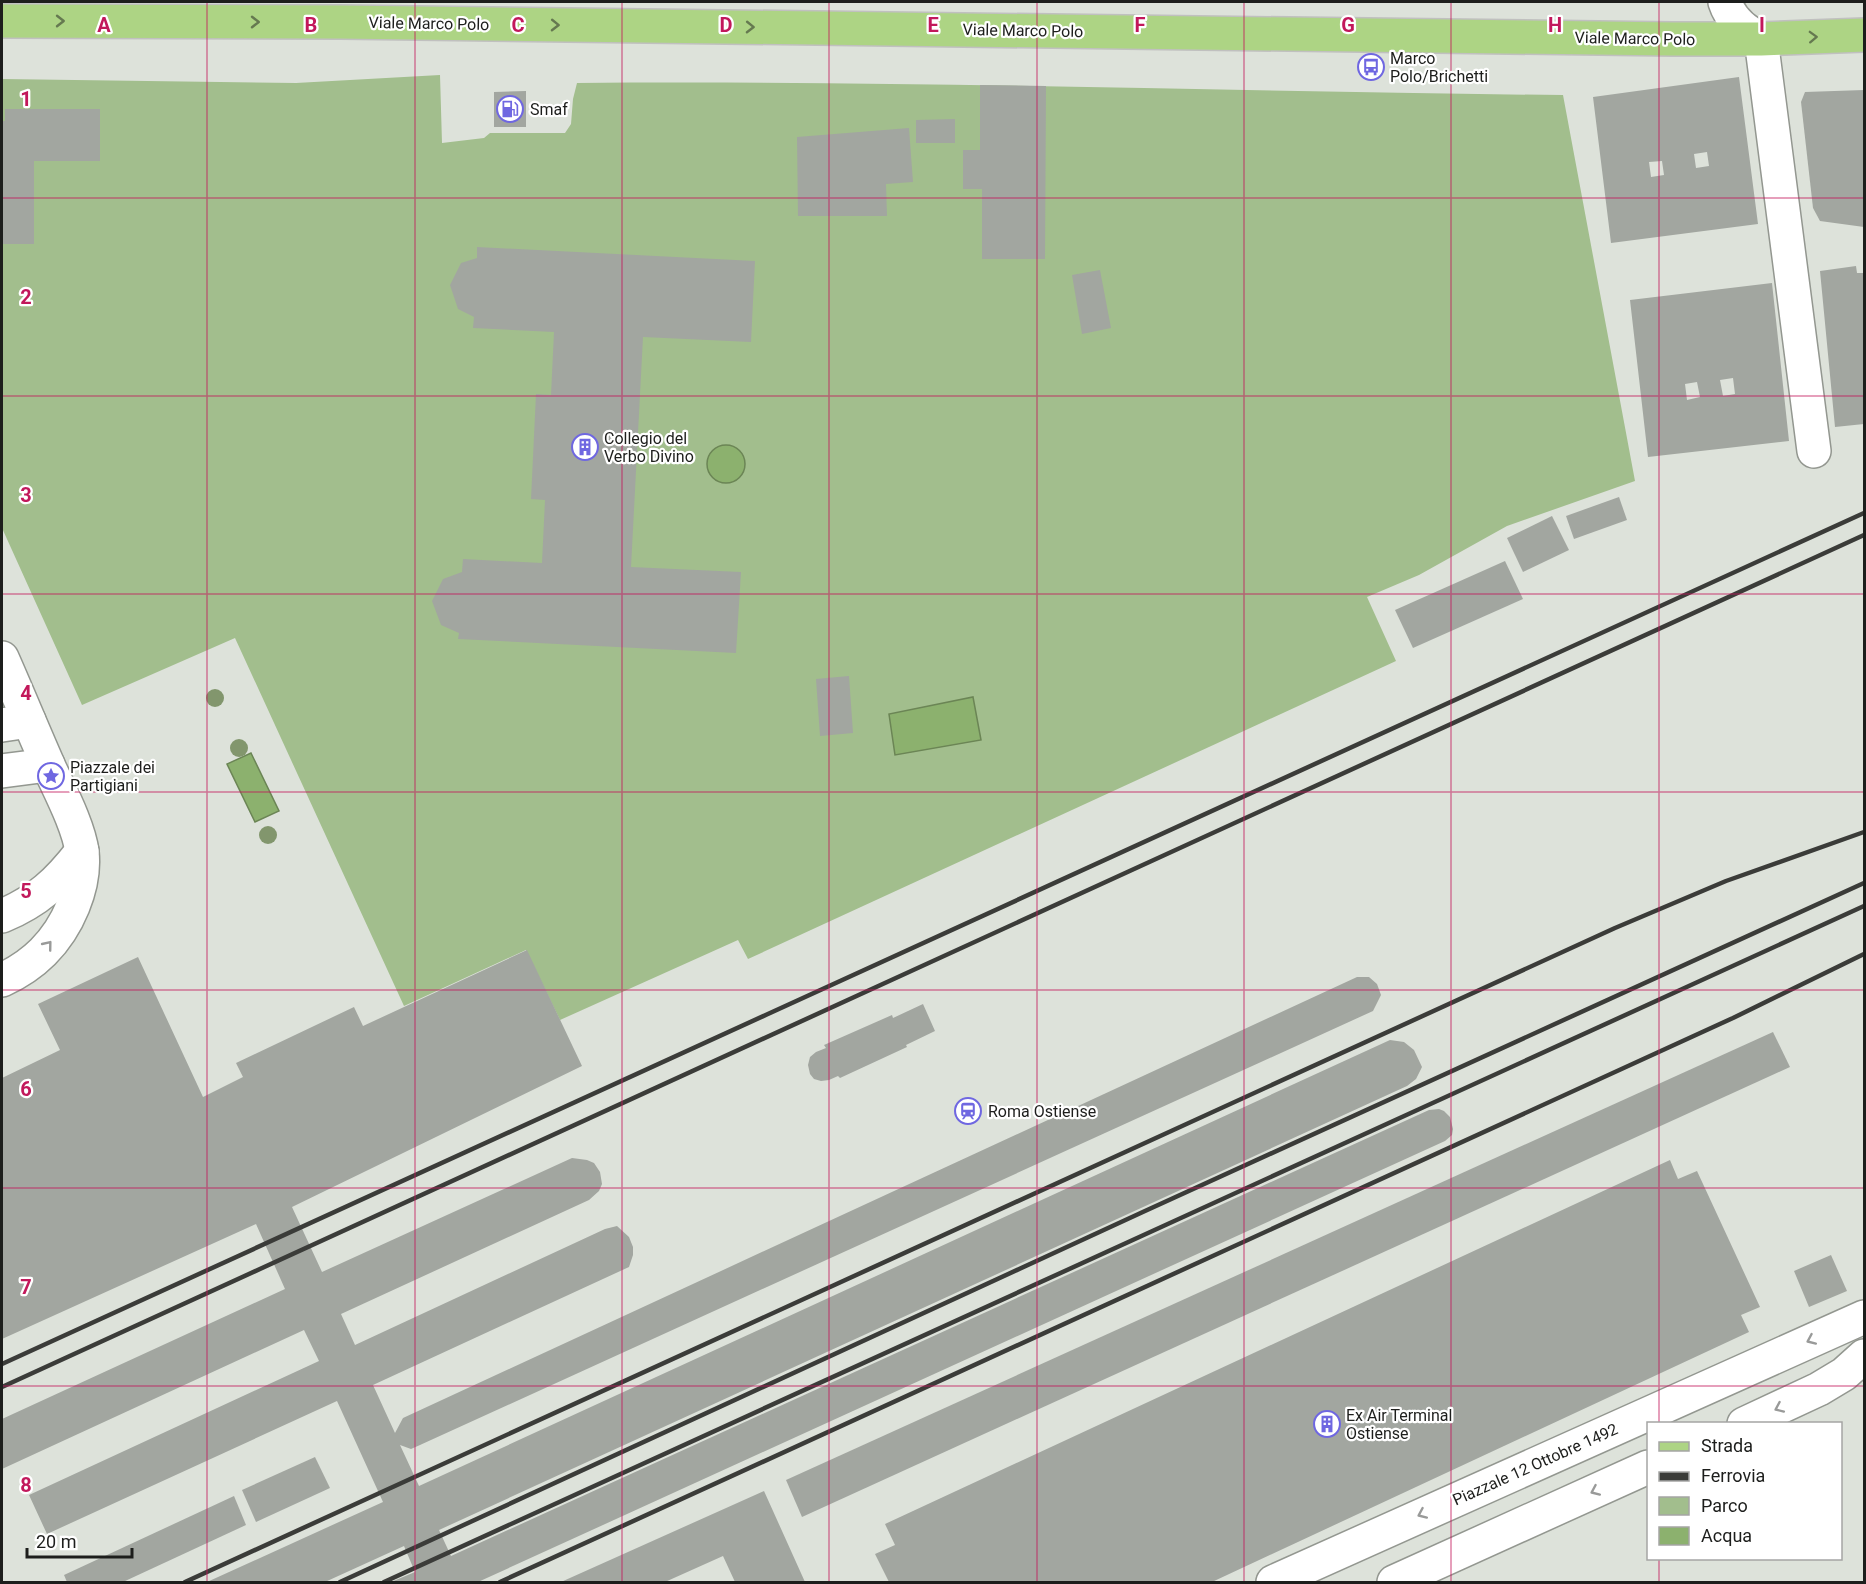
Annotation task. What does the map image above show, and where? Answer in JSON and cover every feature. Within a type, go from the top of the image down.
[{"type":"main road","name":"Viale Marco Polo","points":[[2,21],[341,22],[1761,39],[1864,35]]},
{"type":"street","points":[[1725,2],[1732,17],[1745,30],[1761,39],[1814,451]]},
{"type":"street","points":[[2,980],[33,961],[59,931],[81,879],[82,850],[71,817],[48,765],[15,723],[4,670]]},
{"type":"street","points":[[2,771],[48,765]]},
{"type":"street","points":[[2,916],[27,904],[49,889],[82,850]]},
{"type":"street","name":"Piazzale 12 Ottobre 1492","points":[[1273,1582],[1864,1317]]},
{"type":"street","points":[[1748,1422],[1835,1380],[1864,1356]]},
{"type":"street","points":[[1394,1582],[1647,1467]]},
{"type":"green space","points":[[440,75],[442,143],[484,138],[490,133],[565,133],[571,124],[577,83],[824,83],[1563,95],[1635,481],[1507,526],[1419,575],[1367,597],[1396,661],[748,959],[738,940],[560,1020],[526,950],[404,1006],[235,638],[82,705],[2,528],[2,244],[34,243],[34,161],[100,160],[100,109],[6,109],[5,121],[2,121],[2,79],[296,83]]},
{"type":"water","points":[[726,445],[740,450],[745,464],[740,478],[726,483],[712,478],[707,464],[712,450]]},
{"type":"water","points":[[973,697],[981,740],[895,755],[889,714]]},
{"type":"water","points":[[251,753],[279,811],[255,822],[227,764]]},
{"type":"building","points":[[1739,77],[1758,224],[1611,243],[1593,97]],"holes":[[[1707,152],[1709,166],[1696,168],[1694,154]],[[1662,161],[1664,175],[1651,177],[1649,162]]]},
{"type":"building","points":[[980,85],[1046,86],[1045,259],[982,259],[982,189],[963,189],[963,150],[980,150]]},
{"type":"building","points":[[1864,90],[1864,227],[1820,221],[1813,208],[1801,102],[1805,92]]},
{"type":"building","name":"Smaf","points":[[526,91],[526,127],[494,127],[494,92]]},
{"type":"building","points":[[5,109],[100,109],[100,161],[34,161],[34,244],[2,244],[2,121],[5,121]]},
{"type":"building","points":[[955,119],[955,143],[916,143],[916,120]]},
{"type":"building","points":[[909,128],[913,182],[886,184],[887,216],[798,216],[797,137]]},
{"type":"building","name":"Collegio del Verbo Divino","points":[[477,247],[755,261],[751,342],[643,337],[631,567],[741,572],[736,653],[458,639],[459,633],[441,625],[432,601],[443,579],[462,572],[463,559],[542,563],[545,500],[531,499],[536,394],[551,395],[554,332],[473,328],[474,317],[458,309],[450,285],[461,263],[477,258]]},
{"type":"building","points":[[1856,266],[1857,273],[1864,273],[1864,424],[1835,427],[1820,271]]},
{"type":"building","points":[[1100,270],[1111,328],[1082,334],[1072,275]]},
{"type":"building","points":[[1772,283],[1789,441],[1648,457],[1630,300]],"holes":[[[1733,378],[1735,394],[1723,396],[1720,380]],[[1697,382],[1700,397],[1687,400],[1685,384]]]},
{"type":"building","points":[[1619,497],[1627,520],[1574,539],[1566,516]]},
{"type":"building","points":[[1552,516],[1569,550],[1523,572],[1507,538]]},
{"type":"building","points":[[1505,561],[1523,599],[1413,648],[1395,610]]},
{"type":"building","points":[[849,676],[853,733],[820,736],[816,679]]},
{"type":"building","points":[[527,950],[582,1066],[292,1207],[322,1272],[572,1158],[594,1163],[600,1172],[602,1184],[599,1191],[589,1200],[341,1314],[355,1345],[605,1229],[617,1226],[629,1237],[633,1255],[629,1267],[373,1385],[395,1433],[403,1418],[1357,977],[1369,977],[1377,984],[1381,995],[1373,1011],[420,1445],[411,1449],[400,1445],[419,1486],[1390,1040],[1404,1042],[1414,1050],[1422,1067],[1416,1079],[1407,1086],[439,1530],[451,1556],[1429,1110],[1439,1109],[1450,1117],[1452,1135],[1445,1141],[478,1582],[391,1582],[415,1572],[404,1546],[325,1582],[207,1582],[383,1502],[337,1401],[47,1534],[29,1495],[319,1361],[304,1330],[2,1469],[2,1419],[285,1289],[256,1224],[2,1339],[2,1078],[60,1050],[38,1004],[138,957],[203,1097],[243,1077],[236,1063],[354,1007],[363,1026]]},
{"type":"building","points":[[923,1004],[935,1031],[906,1045],[907,1047],[840,1078],[838,1076],[821,1081],[814,1079],[810,1074],[808,1065],[810,1057],[826,1048],[824,1045]]},
{"type":"building","points":[[1773,1032],[1790,1067],[802,1517],[786,1480]]},
{"type":"building","name":"Ex Air Terminal Ostiense","points":[[1670,1160],[1678,1179],[1697,1171],[1760,1307],[1741,1315],[1749,1332],[1212,1582],[889,1582],[875,1554],[895,1545],[885,1524]]},
{"type":"building","points":[[1831,1255],[1847,1291],[1809,1307],[1794,1271]]},
{"type":"building","points":[[315,1457],[330,1488],[256,1522],[242,1490]]},
{"type":"building","points":[[764,1491],[805,1582],[735,1582],[723,1556],[665,1582],[561,1582]]},
{"type":"building","points":[[234,1496],[246,1525],[123,1582],[67,1582],[64,1575]]},
{"type":"railway","points":[[2,1364],[1864,513]]},
{"type":"railway","points":[[2,1387],[1864,535]]},
{"type":"railway","points":[[185,1582],[1615,928],[1726,881],[1864,832]]},
{"type":"railway","points":[[340,1582],[1864,883]]},
{"type":"railway","points":[[384,1582],[1864,906]]},
{"type":"railway","points":[[500,1582],[1733,1018],[1864,954]]},
{"type":"place","name":"Marco Polo/Brichetti","points":[[1371,67]]},
{"type":"place","name":"Smaf","points":[[510,109]]},
{"type":"place","name":"Collegio del Verbo Divino","points":[[585,447]]},
{"type":"place","name":"Piazzale dei Partigiani","points":[[51,776]]},
{"type":"place","name":"Roma Ostiense","points":[[968,1111]]},
{"type":"place","name":"Ex Air Terminal Ostiense","points":[[1327,1424]]}]
